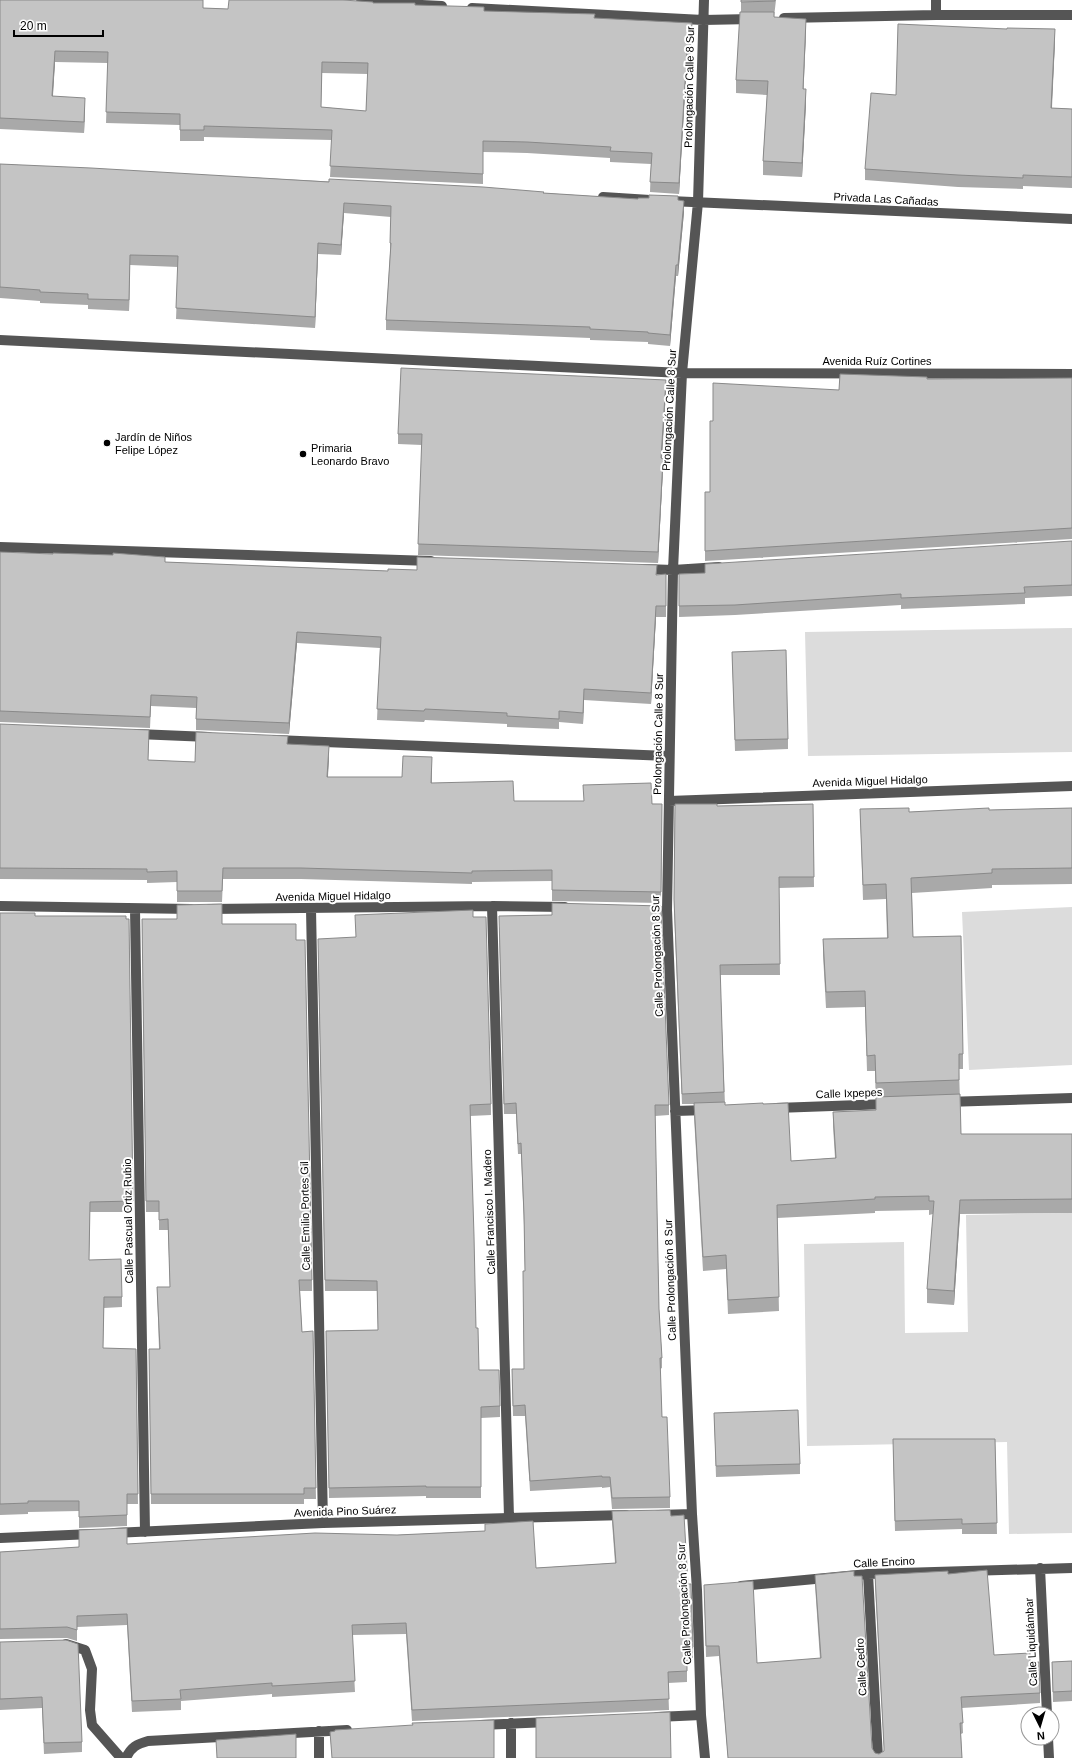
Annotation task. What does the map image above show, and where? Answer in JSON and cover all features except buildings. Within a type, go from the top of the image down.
[{"type":"street","points":[[703,20],[704,0]]},
{"type":"street","points":[[936,0],[936,15]]},
{"type":"street","points":[[354,1],[449,6]]},
{"type":"street","points":[[465,7],[703,20],[936,15],[1072,15]]},
{"type":"street","name":"Prolongación Calle 8 Sur","points":[[669,801],[668,756],[673,570],[682,373],[698,202],[703,20]]},
{"type":"street","name":"Privada Las Cañadas","points":[[595,197],[1072,219]]},
{"type":"street","name":"Avenida Ruíz Cortines","points":[[0,340],[682,373],[1072,374]]},
{"type":"street","points":[[0,547],[443,562]]},
{"type":"street","points":[[633,568],[673,570],[729,566]]},
{"type":"street","points":[[127,734],[223,738]]},
{"type":"street","points":[[263,739],[668,756]]},
{"type":"street","name":"Avenida Miguel Hidalgo","points":[[669,801],[1072,786]]},
{"type":"street","name":"Calle Prolongación 8 Sur","points":[[669,801],[663,910],[674,1111],[692,1514],[701,1590],[701,1715],[705,1758]]},
{"type":"street","name":"Avenida Miguel Hidalgo","points":[[0,906],[135,909],[492,906],[571,908]]},
{"type":"street","name":"Calle Francisco I. Madero","points":[[492,906],[510,1517]]},
{"type":"street","name":"Calle Emilio Portes Gil","points":[[311,908],[323,1523]]},
{"type":"street","name":"Calle Pascual Ortiz Rubio","points":[[135,909],[145,1532]]},
{"type":"street","points":[[937,1102],[1072,1098]]},
{"type":"street","name":"Calle Ixpepes","points":[[762,1108],[897,1104]]},
{"type":"street","points":[[674,1111],[714,1110]]},
{"type":"street","name":"Avenida Pino Suárez","points":[[0,1538],[323,1523],[510,1517],[692,1514]]},
{"type":"street","name":"Calle Liquidámbar","points":[[1040,1568],[1047,1706]]},
{"type":"street","name":"Calle Encino","points":[[728,1587],[868,1574],[1072,1568]]},
{"type":"street","name":"Calle Cedro","points":[[868,1574],[878,1758]]},
{"type":"street","points":[[59,1644],[67,1644],[85,1650],[92,1669],[90,1710],[92,1725],[121,1758]]},
{"type":"street","points":[[645,1718],[701,1715]]},
{"type":"street","points":[[471,1725],[558,1721]]},
{"type":"street","points":[[510,1723],[511,1758]]},
{"type":"street","points":[[126,1758],[129,1751],[136,1744],[148,1741],[359,1730]]},
{"type":"street","points":[[319,1731],[319,1758]]},
{"type":"street","points":[[1048,1746],[1049,1758]]},
{"type":"shaded area","points":[[1072,628],[1072,752],[808,756],[805,632]]},
{"type":"shaded area","points":[[1072,907],[1072,1065],[969,1070],[962,912]]},
{"type":"shaded area","points":[[1072,1213],[1072,1533],[1009,1534],[1007,1442],[807,1446],[804,1244],[904,1242],[905,1333],[968,1332],[966,1215]]},
{"type":"place","name":"Jardín de Niños Felipe López","points":[[107,443]]},
{"type":"place","name":"Primaria Leonardo Bravo","points":[[303,454]]}]
